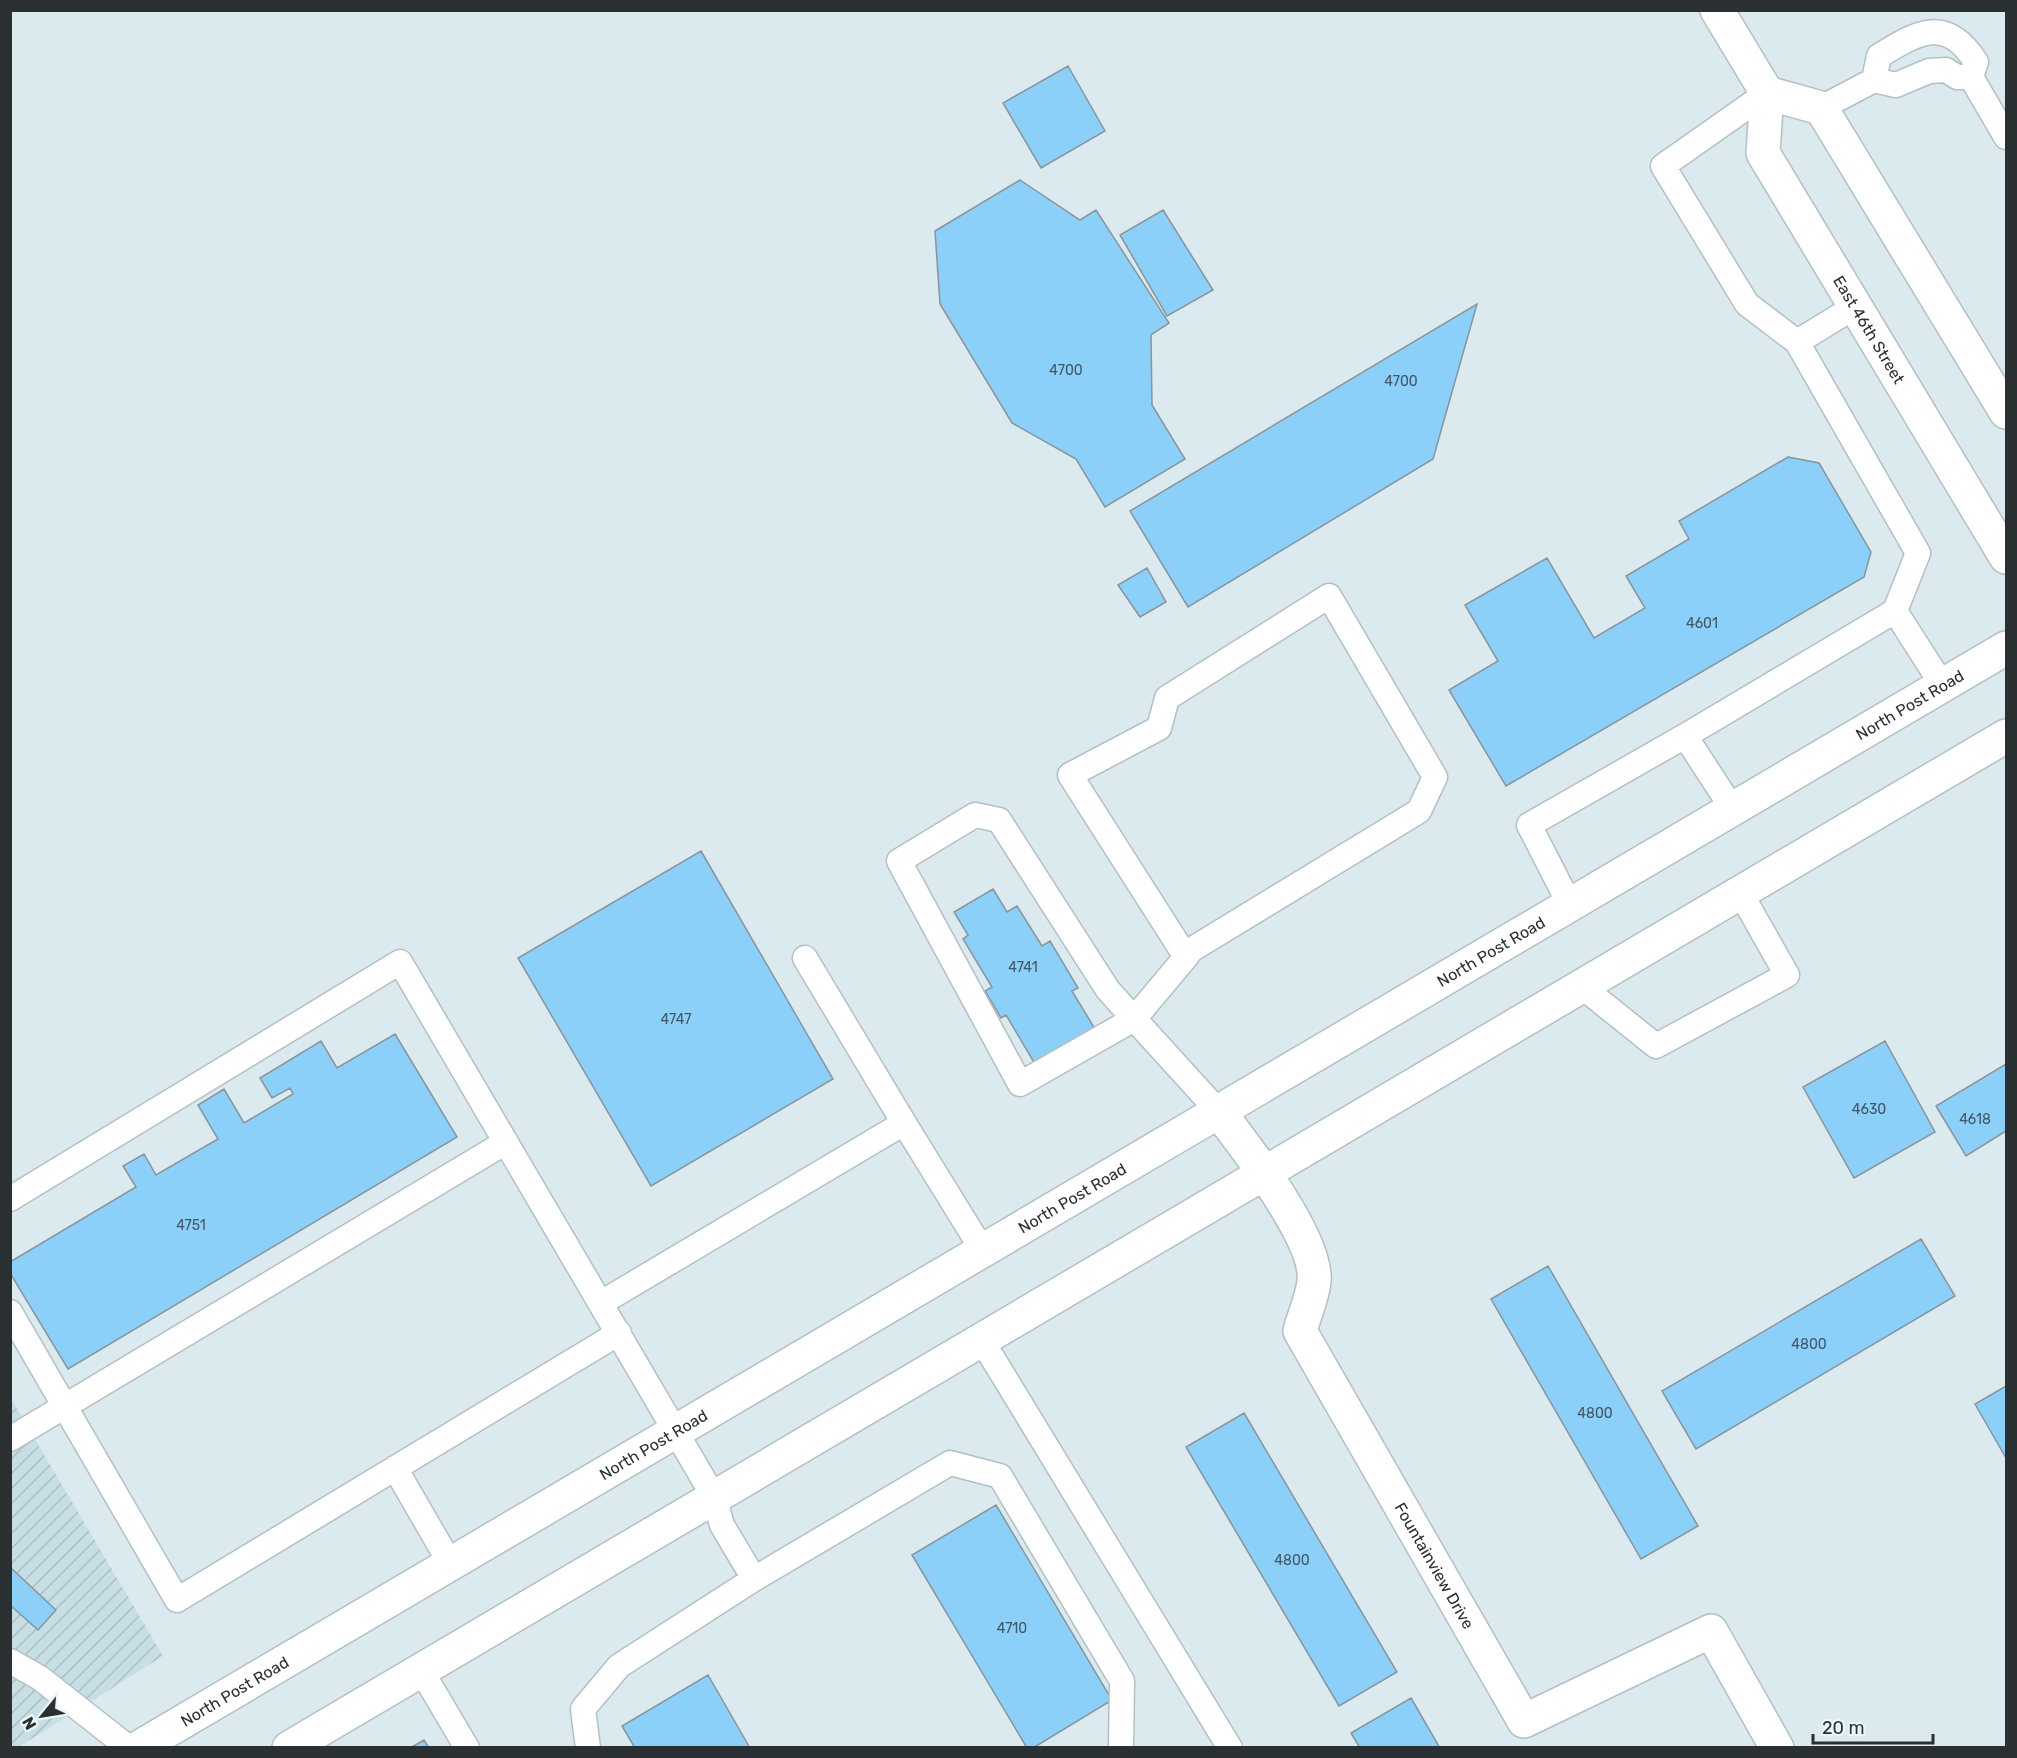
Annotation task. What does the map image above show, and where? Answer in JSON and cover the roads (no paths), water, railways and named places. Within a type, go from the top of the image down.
[{"type":"main road","points":[[1717,10],[1767,93],[1821,108],[2007,412]]},
{"type":"main road","name":"East 46th Street","points":[[1767,93],[1763,153],[2007,556]]},
{"type":"main road","name":"North Post Road","points":[[138,1748],[2007,648]]},
{"type":"main road","points":[[289,1748],[1580,985],[2007,736]]},
{"type":"main road","name":"Fountainview Drive","points":[[1219,1112],[1265,1172],[1304,1240],[1314,1281],[1300,1331],[1524,1720],[1711,1631],[1777,1748]]},
{"type":"lane","points":[[1874,81],[1879,56],[1908,38],[1939,31],[1953,35],[1965,44],[1976,62],[1971,77],[2007,137]]},
{"type":"lane","points":[[1821,108],[1874,81],[1896,85],[1929,71],[1947,70],[1957,77],[1971,77]]},
{"type":"lane","points":[[1570,905],[1529,825],[1685,736],[1895,611],[1918,553],[1797,342],[1747,304],[1663,166],[1767,93]]},
{"type":"lane","points":[[1797,342],[1856,306]]},
{"type":"lane","points":[[1186,957],[1070,775],[1159,728],[1167,698],[1329,596],[1435,777],[1419,811],[1191,950],[1186,957],[1134,1019],[1020,1084],[899,861],[975,815],[999,820],[1108,990],[1134,1019],[1219,1112]]},
{"type":"lane","points":[[1895,611],[1943,686]]},
{"type":"lane","points":[[1685,736],[1732,808]]},
{"type":"lane","points":[[1580,985],[1656,1046],[1787,975],[1740,892]]},
{"type":"lane","points":[[805,958],[983,1251]]},
{"type":"lane","points":[[10,1199],[400,962],[676,1430],[714,1497],[722,1525],[754,1579]]},
{"type":"lane","points":[[601,1303],[904,1123]]},
{"type":"lane","points":[[10,1439],[506,1143]]},
{"type":"lane","points":[[10,1312],[177,1599],[619,1333]]},
{"type":"lane","points":[[981,1339],[1230,1748]]},
{"type":"lane","points":[[588,1748],[583,1709],[619,1666],[754,1579],[950,1463],[1000,1476],[1122,1681],[1121,1748]]},
{"type":"lane","points":[[395,1468],[450,1563]]},
{"type":"lane","points":[[10,1661],[40,1678],[129,1748]]},
{"type":"lane","points":[[421,1670],[467,1748]]}]
